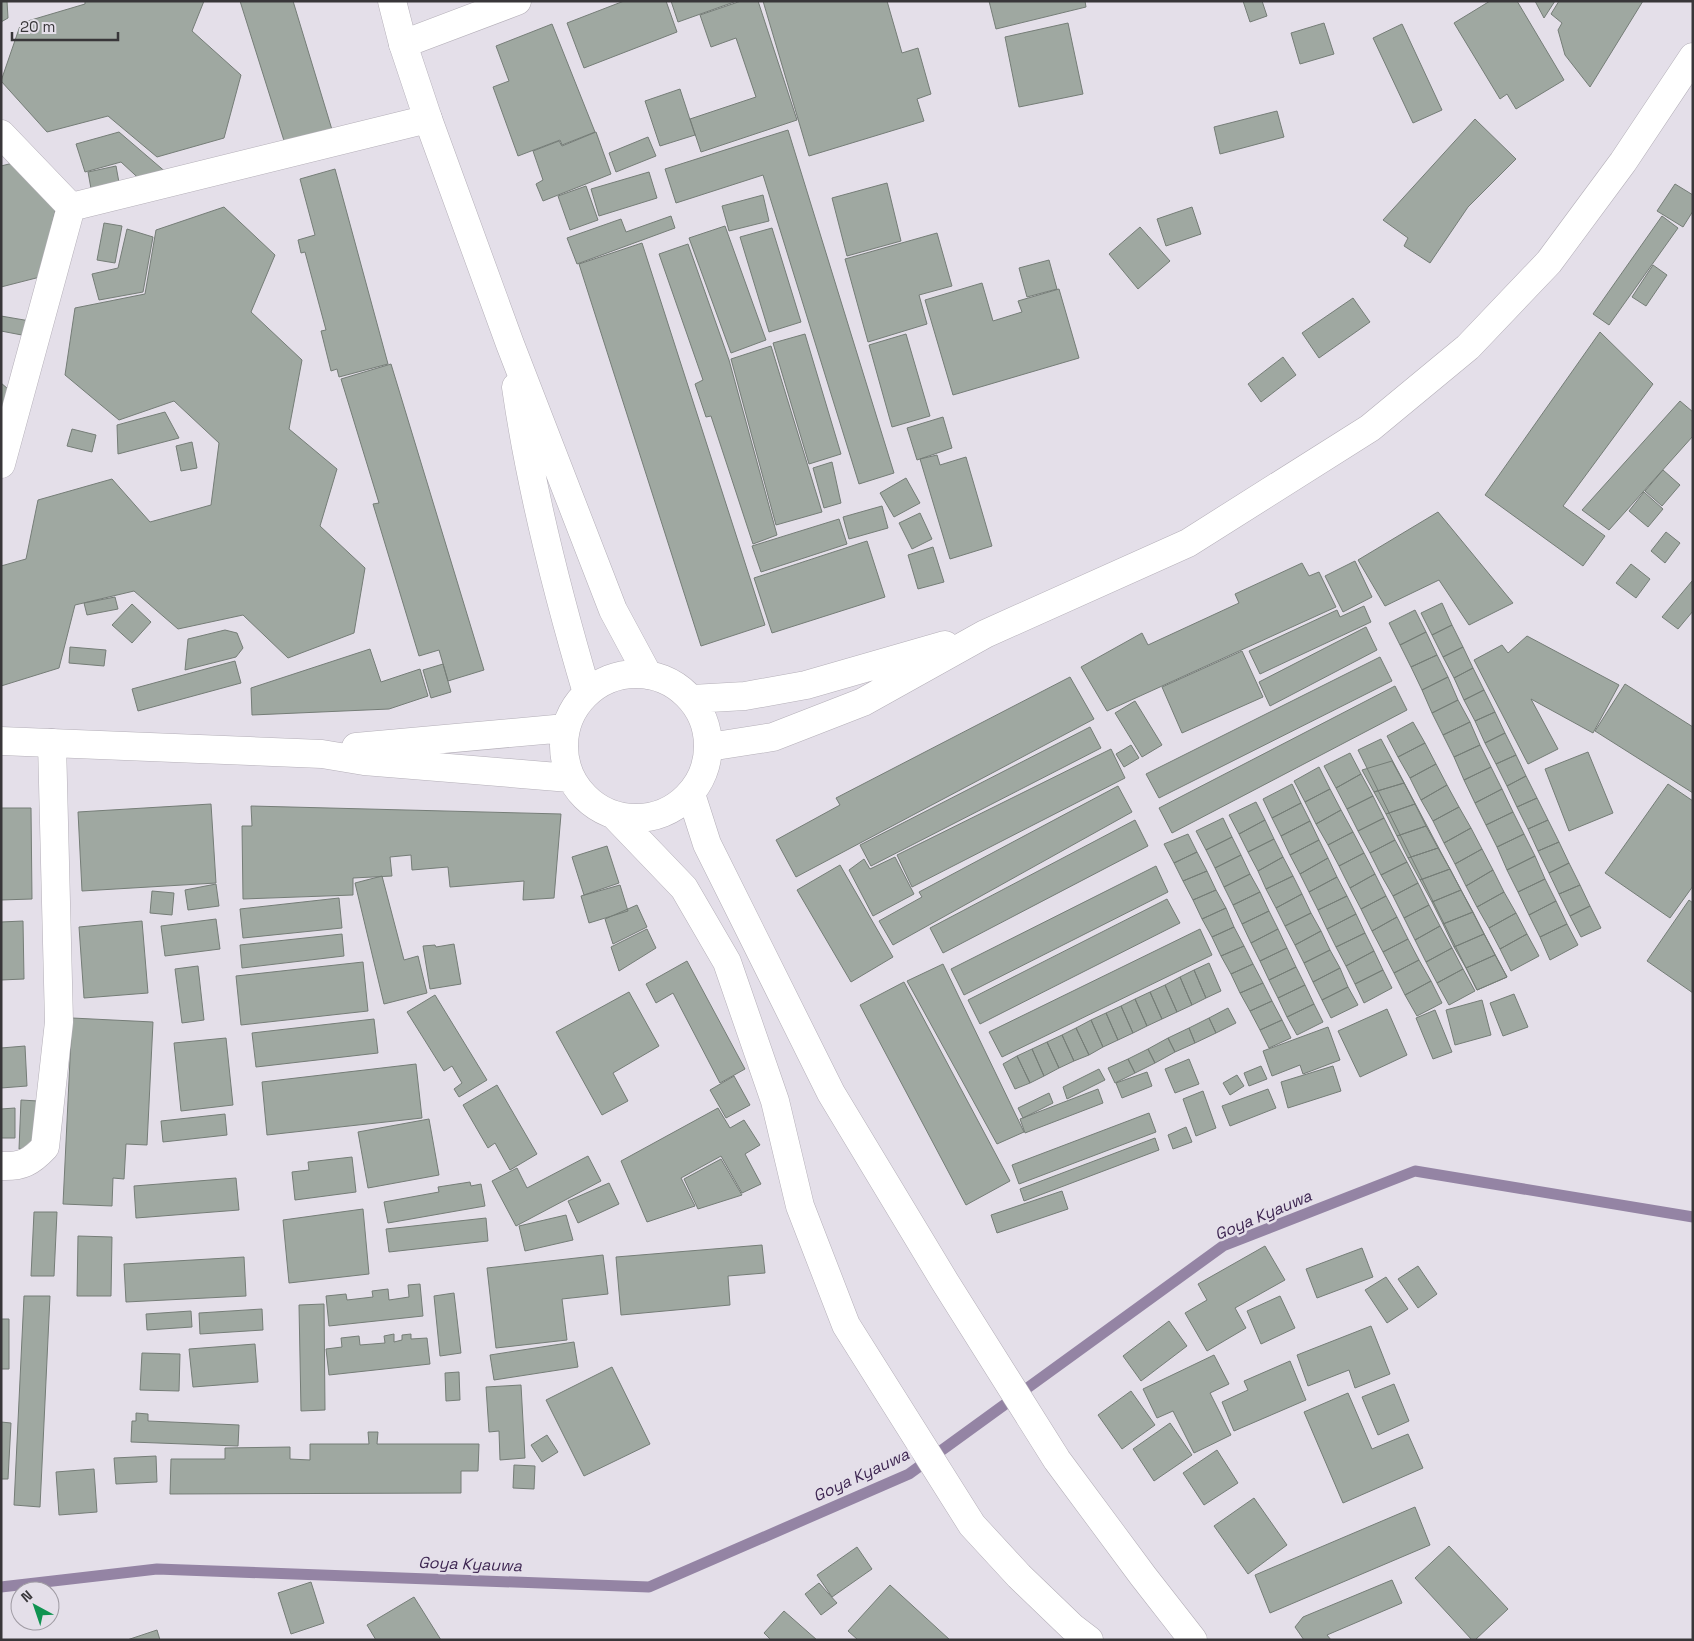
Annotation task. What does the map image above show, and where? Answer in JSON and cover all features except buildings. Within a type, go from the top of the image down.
[{"type":"main road","points":[[392,1],[403,44],[428,119],[510,344],[613,610],[648,675]]},
{"type":"main road","points":[[403,44],[517,1]]},
{"type":"main road","points":[[709,747],[773,737],[863,702],[985,634],[1188,543],[1377,422],[1468,347],[1549,262],[1623,162],[1693,56]]},
{"type":"main road","points":[[71,207],[428,119]]},
{"type":"main road","points":[[1,134],[71,207]]},
{"type":"main road","points":[[1,464],[71,207]]},
{"type":"main road","points":[[510,344],[526,454],[551,568],[587,693]]},
{"type":"main road","points":[[692,700],[745,696],[806,685],[883,661],[985,634]]},
{"type":"main road","points":[[615,816],[636,819],[656,816],[675,807],[691,794],[704,772],[709,747],[704,721],[692,700],[672,683],[648,675],[616,676],[587,693],[574,709],[566,728],[564,753],[570,778],[589,802],[615,816],[684,888],[727,962],[775,1101],[800,1206],[846,1325],[972,1526],[1072,1627],[1089,1640]]},
{"type":"main road","points":[[322,754],[363,746],[444,741],[566,728]]},
{"type":"main road","points":[[1,741],[322,754],[364,761],[570,778]]},
{"type":"main road","points":[[1,1166],[14,1166],[34,1160],[45,1147],[59,1022],[52,743]]},
{"type":"main road","points":[[691,794],[707,844],[831,1093],[945,1282],[1057,1460],[1193,1640]]},
{"type":"waterway","name":"Goya Kyauwa","points":[[1,1587],[157,1569],[649,1587],[909,1474],[1223,1246],[1415,1171],[1693,1217]]}]
